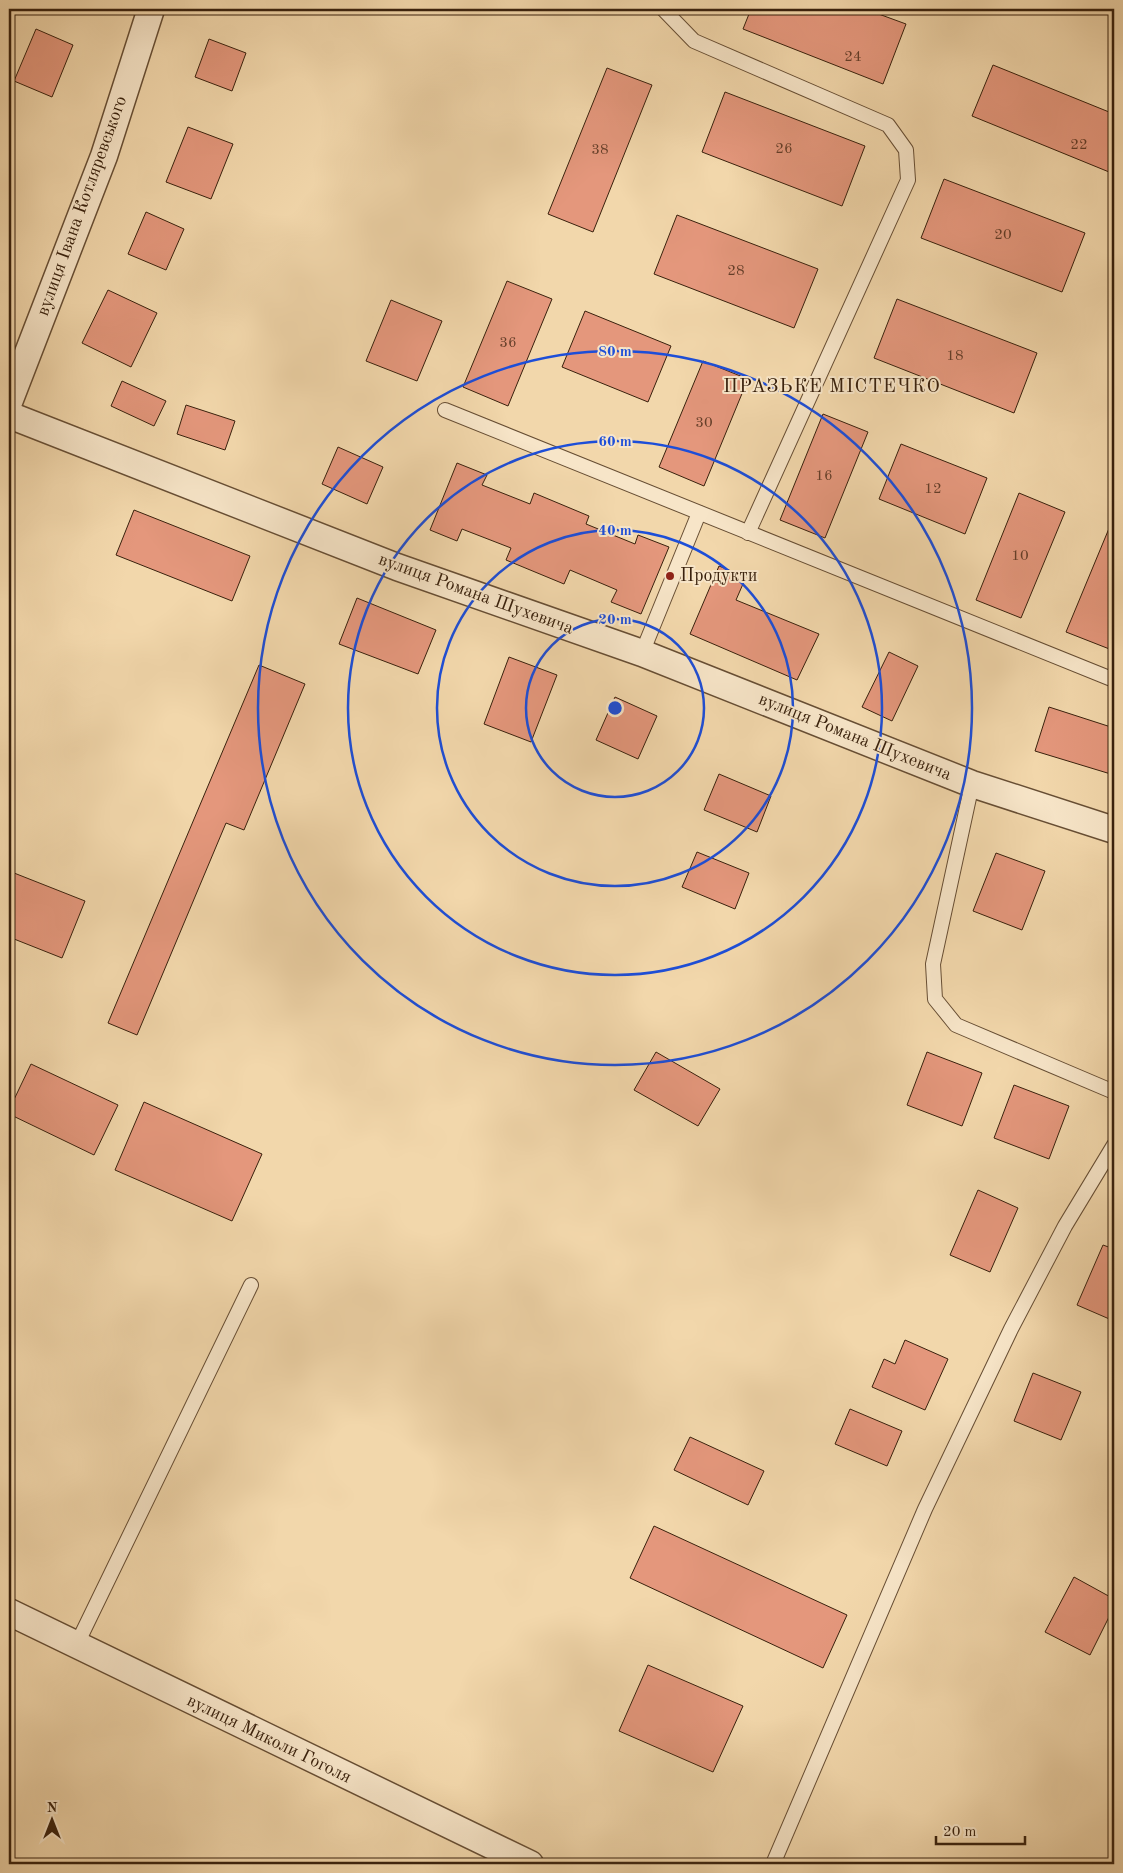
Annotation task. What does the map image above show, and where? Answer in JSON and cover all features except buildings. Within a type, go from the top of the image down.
[{"type":"street","name":"вулиця Івана Котляревського","points":[[9,402],[104,156],[151,9]]},
{"type":"street","name":"вулиця Романа Шухевича","points":[[9,415],[397,567],[642,654],[972,784],[1114,830]]},
{"type":"street","name":"вулиця Миколи Гоголя","points":[[9,1612],[530,1864]]},
{"type":"lane","points":[[663,9],[694,41],[888,125],[906,150],[908,180],[748,532]]},
{"type":"lane","points":[[445,410],[1114,680]]},
{"type":"lane","points":[[642,654],[698,513]]},
{"type":"lane","points":[[972,784],[933,964],[935,999],[956,1025],[1114,1092]]},
{"type":"lane","points":[[773,1864],[926,1509],[994,1365],[1064,1226],[1114,1145]]},
{"type":"lane","points":[[76,1646],[251,1285]]},
{"type":"place","name":"Продукти","points":[[670,576]]},
{"type":"district","name":"ПРАЗЬКЕ МІСТЕЧКО","points":[[832,387]]}]
